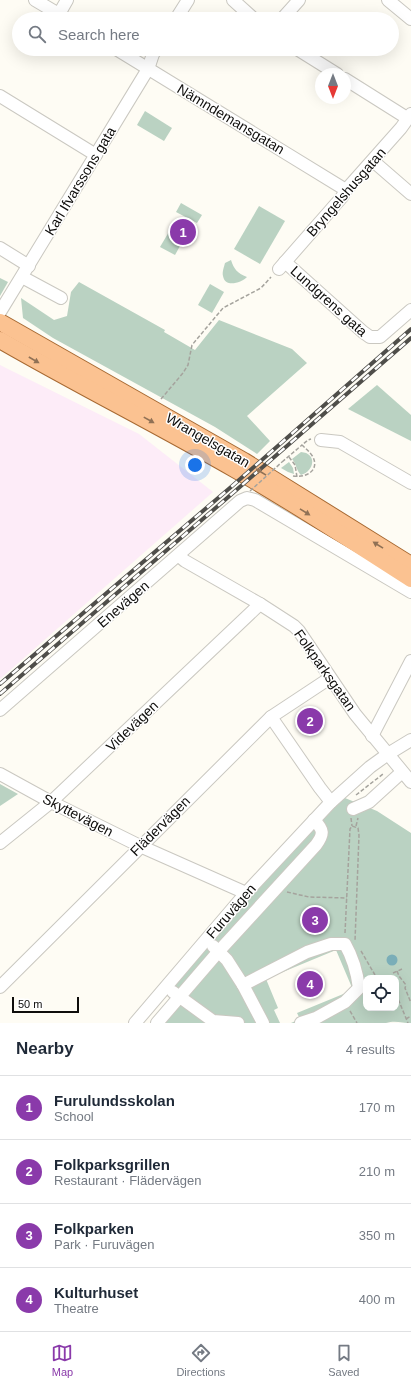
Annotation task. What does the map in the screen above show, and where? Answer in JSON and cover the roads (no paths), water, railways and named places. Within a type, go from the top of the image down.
[{"type":"main road","name":"Wrangelsgatan","points":[[0,322],[244,461],[411,565]]},
{"type":"main road","name":"Wrangelsgatan","points":[[0,340],[238,470],[411,579]]},
{"type":"street","points":[[35,0],[55,12]]},
{"type":"street","points":[[64,12],[66,0]]},
{"type":"street","points":[[180,12],[188,0]]},
{"type":"street","points":[[233,0],[246,12]]},
{"type":"street","points":[[288,12],[299,0]]},
{"type":"street","points":[[388,0],[411,19]]},
{"type":"street","name":"Nämndemansgatan","points":[[127,56],[346,190]]},
{"type":"street","name":"Karl Ifvarssons gata","points":[[0,312],[148,69],[154,56]]},
{"type":"street","points":[[308,56],[327,68]]},
{"type":"street","points":[[351,82],[409,116]]},
{"type":"street","points":[[0,96],[96,154]]},
{"type":"street","name":"Bryngelshusgatan","points":[[282,265],[342,197],[346,190],[373,161],[401,128],[409,116]]},
{"type":"street","points":[[373,161],[411,194]]},
{"type":"street","points":[[0,248],[29,266]]},
{"type":"street","name":"Lundgrens gata","points":[[282,265],[370,337],[380,337],[411,310]]},
{"type":"street","points":[[22,278],[61,298]]},
{"type":"street","points":[[321,440],[340,442],[411,483]]},
{"type":"street","name":"Enevägen","points":[[0,710],[248,495],[411,592]]},
{"type":"street","name":"Folkparksgatan","points":[[179,556],[294,626],[372,736],[411,782]]},
{"type":"street","name":"Videvägen","points":[[0,843],[52,802],[260,604]]},
{"type":"street","points":[[372,736],[411,661]]},
{"type":"street","name":"Flädervägen","points":[[0,987],[271,717],[330,678]]},
{"type":"street","points":[[271,717],[331,802]]},
{"type":"street","name":"Furuvägen","points":[[135,1023],[246,893],[331,802],[370,767],[411,740]]},
{"type":"street","points":[[353,809],[368,802],[399,768]]},
{"type":"street","name":"Skyttevägen","points":[[0,774],[140,846],[246,893]]},
{"type":"street","points":[[157,1023],[321,838],[322,832],[320,826],[314,820]]},
{"type":"street","points":[[206,940],[228,960],[244,985],[263,1023]]},
{"type":"street","points":[[244,985],[307,952],[331,944],[354,947],[359,988],[345,1002],[316,1018],[301,1023]]},
{"type":"street","points":[[166,986],[213,1021],[238,1023]]},
{"type":"water","points":[[390,955],[394,955],[396,956],[396,964],[390,965],[387,962],[387,958]]},
{"type":"railway","points":[[0,684],[231,487],[411,329]]},
{"type":"railway","points":[[0,694],[411,338]]},
{"type":"place","name":"Furulundsskolan","points":[[183,232]]},
{"type":"place","name":"Folkparksgrillen","points":[[310,721]]},
{"type":"place","name":"Folkparken","points":[[315,920]]},
{"type":"place","name":"Kulturhuset","points":[[310,984]]}]
